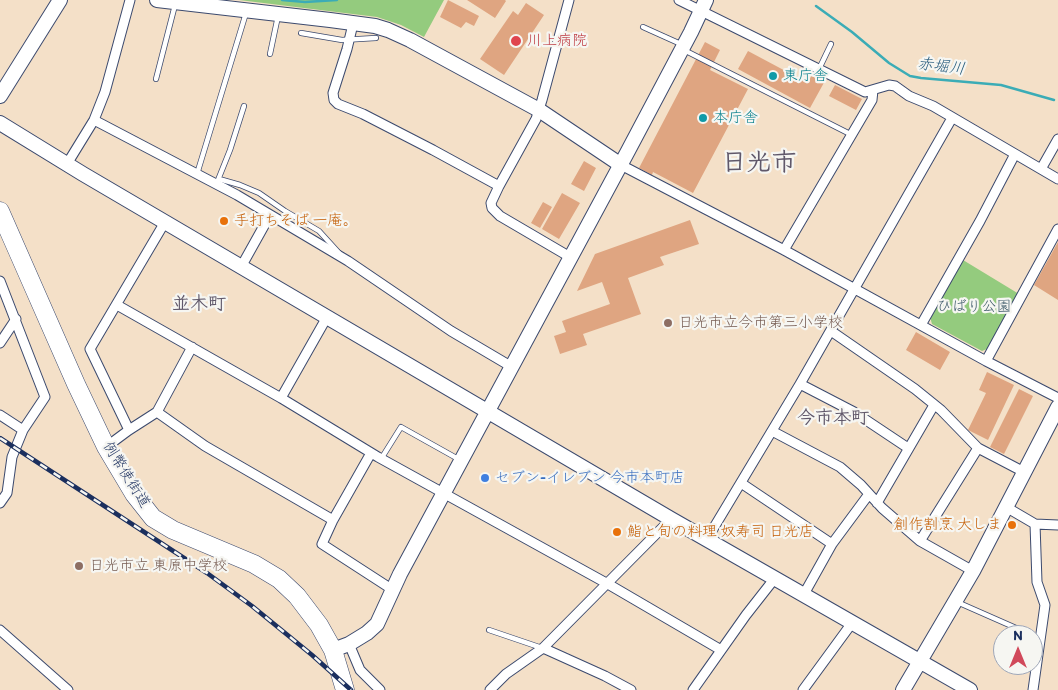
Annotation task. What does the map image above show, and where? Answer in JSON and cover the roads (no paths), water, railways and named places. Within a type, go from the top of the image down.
[{"type":"highway","name":"例幣使街道","points":[[0,211],[76,384],[106,446],[134,494],[153,518],[173,530],[254,564],[279,579],[341,647],[344,689]]},
{"type":"street","points":[[0,96],[60,0]]},
{"type":"street","points":[[67,164],[94,120],[105,92],[130,0]]},
{"type":"street","points":[[569,0],[536,119],[499,186],[492,203],[492,208],[570,257]]},
{"type":"street","points":[[679,0],[704,6],[865,92],[892,84],[909,96],[933,106],[1058,180]]},
{"type":"street","points":[[168,1],[246,12],[374,26],[396,33],[538,110],[621,165],[784,250],[986,361],[1058,398]]},
{"type":"street","points":[[380,690],[341,647],[367,633],[376,624],[443,494],[621,165],[704,6]]},
{"type":"street","points":[[353,24],[350,40],[333,93],[334,100],[338,104],[363,114],[499,186]]},
{"type":"street","points":[[784,250],[872,100],[873,90]]},
{"type":"street","points":[[707,539],[831,331],[910,188],[952,118]]},
{"type":"street","points":[[94,120],[197,174],[218,182],[348,262],[451,331],[512,367]]},
{"type":"street","points":[[0,123],[241,267],[671,519],[970,690]]},
{"type":"street","points":[[1041,169],[1058,139]]},
{"type":"street","points":[[921,325],[980,221],[1015,154]]},
{"type":"street","points":[[241,267],[270,215]]},
{"type":"street","points":[[129,430],[90,349],[166,222]]},
{"type":"street","points":[[986,361],[1058,229]]},
{"type":"street","points":[[0,281],[45,396],[23,430],[12,458],[7,493],[0,503]]},
{"type":"street","points":[[117,305],[281,398],[381,459],[608,584],[721,650]]},
{"type":"street","points":[[281,398],[327,317]]},
{"type":"street","points":[[0,343],[16,319]]},
{"type":"street","points":[[831,331],[885,367],[934,404],[978,448],[1024,472]]},
{"type":"street","points":[[106,446],[157,412],[192,347]]},
{"type":"street","points":[[800,384],[854,412],[908,448]]},
{"type":"street","points":[[877,502],[934,404]]},
{"type":"street","points":[[903,690],[919,660],[974,571],[1058,407]]},
{"type":"street","points":[[157,412],[205,446],[333,520]]},
{"type":"street","points":[[0,415],[23,430]]},
{"type":"street","points":[[772,431],[840,466],[920,541],[974,571]]},
{"type":"street","points":[[920,541],[978,448]]},
{"type":"street","points":[[371,453],[333,520],[322,544],[393,590]]},
{"type":"street","points":[[741,483],[832,544]]},
{"type":"street","points":[[804,594],[832,544],[869,494]]},
{"type":"street","points":[[1006,507],[1035,524],[1058,525]]},
{"type":"street","points":[[490,690],[506,674],[543,648],[671,519]]},
{"type":"street","points":[[1035,524],[1037,582],[1045,605],[1039,625]]},
{"type":"street","points":[[693,690],[776,578]]},
{"type":"street","points":[[803,690],[852,623]]},
{"type":"street","points":[[0,630],[68,690]]},
{"type":"street","points":[[543,648],[631,690]]},
{"type":"street","points":[[1033,690],[1034,675]]},
{"type":"lane","points":[[156,79],[168,1]]},
{"type":"lane","points":[[197,174],[246,12]]},
{"type":"lane","points":[[270,54],[278,15]]},
{"type":"lane","points":[[643,27],[852,135]]},
{"type":"lane","points":[[301,33],[322,38],[350,40],[376,38]]},
{"type":"lane","points":[[819,69],[831,44]]},
{"type":"lane","points":[[244,106],[218,182],[240,185],[259,193],[319,231],[348,262]]},
{"type":"lane","points":[[381,459],[401,427],[462,461]]},
{"type":"lane","points":[[956,602],[1009,625]]},
{"type":"lane","points":[[489,630],[543,648]]},
{"type":"waterway","name":"赤堀川","points":[[282,0],[305,2],[337,0]]},
{"type":"waterway","name":"赤堀川","points":[[816,6],[852,32],[889,63],[910,76],[1001,85],[1054,100]]},
{"type":"railway","points":[[0,438],[207,573],[252,606],[351,690]]},
{"type":"place","name":"川上病院","points":[[516,41]]},
{"type":"place","name":"東庁舎","points":[[773,76]]},
{"type":"place","name":"本庁舎","points":[[703,118]]},
{"type":"place","name":"手打ちそば 一庵。","points":[[224,221]]},
{"type":"place","name":"日光市立今市第三小学校","points":[[668,323]]},
{"type":"place","name":"セブン-イレブン 今市本町店","points":[[485,478]]},
{"type":"place","name":"創作割烹 大しま","points":[[1012,525]]},
{"type":"place","name":"鮨と旬の料理 奴寿司 日光店","points":[[617,532]]},
{"type":"place","name":"日光市立 東原中学校","points":[[79,566]]},
{"type":"district","name":"日光市","points":[[759,164]]},
{"type":"district","name":"並木町","points":[[199,304]]},
{"type":"district","name":"今市本町","points":[[833,418]]},
{"type":"park label","name":"ひばり公園","points":[[974,307]]}]
